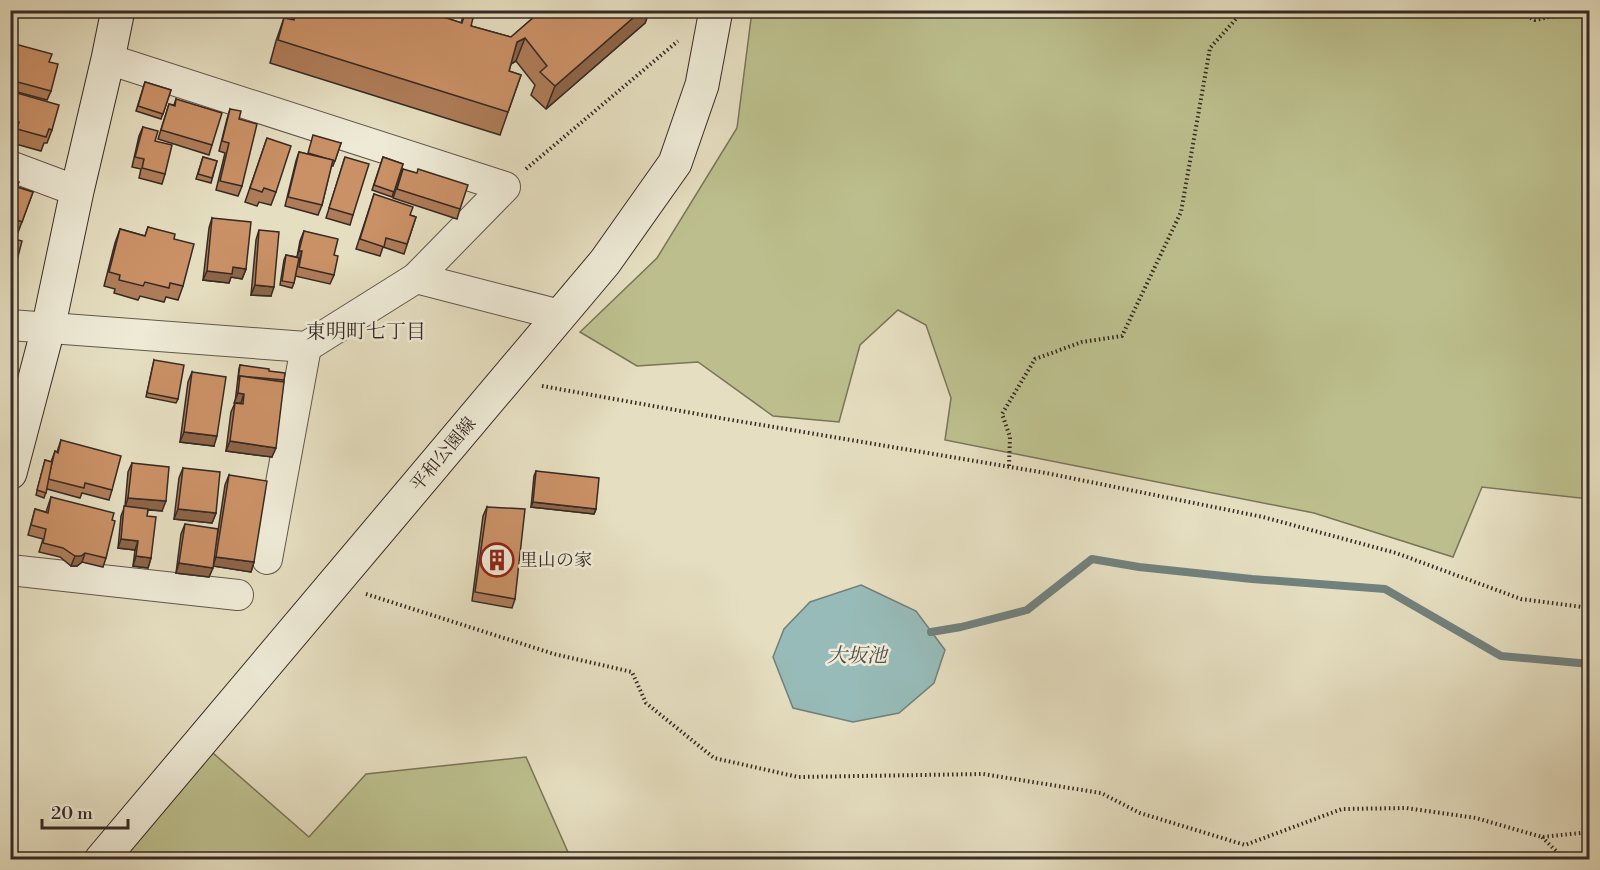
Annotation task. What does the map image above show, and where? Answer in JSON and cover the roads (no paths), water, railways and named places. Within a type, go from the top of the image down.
[{"type":"street","points":[[10,473],[48,329],[118,10]]},
{"type":"street","name":"平和公園線","points":[[101,860],[605,262],[675,163],[702,85],[716,10]]},
{"type":"street","points":[[10,325],[306,348],[416,278],[505,187],[108,59]]},
{"type":"street","points":[[10,166],[77,191]]},
{"type":"street","points":[[416,278],[561,315]]},
{"type":"street","points":[[267,559],[306,348]]},
{"type":"street","points":[[10,570],[238,595]]},
{"type":"water","name":"大坂池","points":[[861,585],[916,611],[945,650],[934,683],[899,713],[853,722],[793,708],[773,657],[784,629],[810,602]]},
{"type":"waterway","points":[[931,632],[961,627],[1027,610],[1092,559],[1139,567],[1252,579],[1385,589],[1501,656],[1590,664]]},
{"type":"place","name":"里山の家","points":[[497,560]]},
{"type":"district","name":"東明町七丁目","points":[[366,331]]}]
